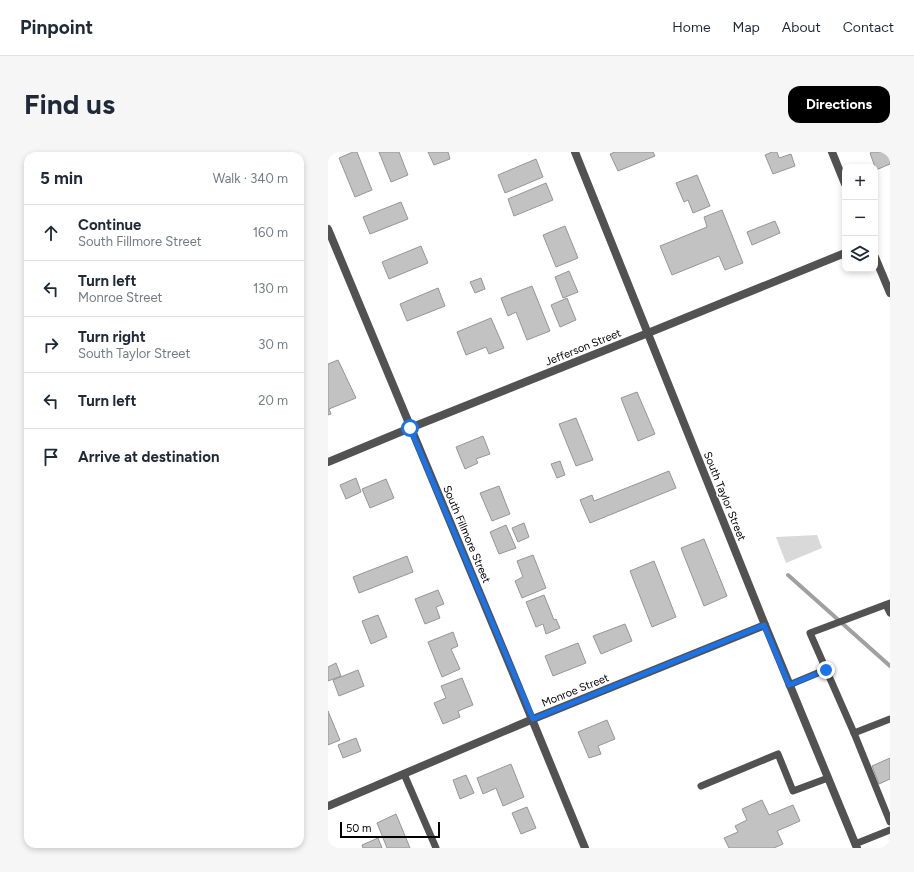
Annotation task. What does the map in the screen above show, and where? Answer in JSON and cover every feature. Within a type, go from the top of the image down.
[{"type":"street","name":"South Taylor Street","points":[[575,152],[764,625],[856,846]]},
{"type":"street","points":[[832,152],[842,177]]},
{"type":"street","name":"South Fillmore Street","points":[[328,229],[533,719],[585,848]]},
{"type":"street","name":"Jefferson Street","points":[[328,462],[842,254]]},
{"type":"street","points":[[878,264],[890,294]]},
{"type":"street","name":"Monroe Street","points":[[328,806],[533,719],[764,625]]},
{"type":"lane","points":[[890,613],[888,604],[810,633],[854,733],[890,822]]},
{"type":"lane","points":[[789,685],[826,670]]},
{"type":"lane","points":[[854,733],[890,719]]},
{"type":"lane","points":[[700,786],[778,754],[793,791],[828,778]]},
{"type":"lane","points":[[404,774],[436,848]]},
{"type":"lane","points":[[856,846],[890,830]]},
{"type":"shaded area","points":[[817,535],[822,548],[786,563],[776,537]]},
{"type":"building","points":[[353,152],[357,152],[372,190],[355,197],[339,158]]},
{"type":"building","points":[[379,152],[399,152],[408,175],[391,182]]},
{"type":"building","points":[[428,152],[448,152],[450,159],[434,165]]},
{"type":"building","points":[[615,152],[653,152],[655,156],[618,171],[610,154]]},
{"type":"building","points":[[772,152],[777,152],[779,158],[791,154],[795,166],[773,174],[765,155]]},
{"type":"building","points":[[890,152],[890,164],[878,169],[878,164],[874,164],[870,153]]},
{"type":"building","points":[[536,159],[543,177],[505,193],[498,175]]},
{"type":"building","points":[[697,175],[710,206],[693,213],[688,200],[684,202],[676,183]]},
{"type":"building","points":[[546,183],[553,200],[514,216],[508,199]]},
{"type":"building","points":[[401,202],[408,219],[370,234],[363,217]]},
{"type":"building","points":[[722,210],[743,263],[725,270],[719,256],[672,275],[660,246],[707,227],[704,217]]},
{"type":"building","points":[[775,221],[780,233],[752,245],[747,232]]},
{"type":"building","points":[[565,226],[578,258],[556,267],[543,235]]},
{"type":"building","points":[[421,246],[428,263],[389,279],[382,262]]},
{"type":"building","points":[[569,271],[578,292],[563,298],[555,277]]},
{"type":"building","points":[[481,278],[485,289],[475,293],[470,282]]},
{"type":"building","points":[[532,286],[550,331],[527,340],[516,312],[508,316],[501,298]]},
{"type":"building","points":[[438,288],[445,306],[407,321],[400,304]]},
{"type":"building","points":[[567,298],[576,320],[560,327],[551,305]]},
{"type":"building","points":[[491,318],[504,348],[489,354],[486,347],[466,355],[457,332]]},
{"type":"building","points":[[338,360],[356,398],[329,409],[331,414],[328,415],[328,364]]},
{"type":"building","points":[[637,392],[655,434],[638,441],[621,398]]},
{"type":"building","points":[[576,418],[593,460],[576,466],[559,424]]},
{"type":"building","points":[[483,436],[490,454],[476,459],[478,463],[465,469],[456,447]]},
{"type":"building","points":[[560,461],[565,475],[557,478],[551,464]]},
{"type":"building","points":[[669,471],[676,488],[590,523],[580,500],[592,495],[594,501]]},
{"type":"building","points":[[356,478],[361,492],[346,499],[340,485]]},
{"type":"building","points":[[386,479],[394,498],[370,508],[362,489]]},
{"type":"building","points":[[499,486],[510,514],[492,521],[480,493]]},
{"type":"building","points":[[524,523],[529,537],[518,542],[512,528]]},
{"type":"building","points":[[506,525],[516,548],[499,554],[490,532]]},
{"type":"building","points":[[704,539],[727,596],[704,606],[681,548]]},
{"type":"building","points":[[533,555],[546,588],[522,598],[515,581],[523,577],[517,561]]},
{"type":"building","points":[[407,556],[413,572],[359,593],[353,577]]},
{"type":"building","points":[[654,561],[676,617],[652,627],[630,571]]},
{"type":"building","points":[[438,590],[444,604],[436,607],[440,618],[425,624],[415,599]]},
{"type":"building","points":[[544,595],[554,620],[556,619],[560,628],[546,634],[543,624],[536,627],[526,602]]},
{"type":"building","points":[[378,615],[387,637],[371,644],[362,621]]},
{"type":"building","points":[[625,624],[632,641],[601,654],[593,636]]},
{"type":"building","points":[[453,632],[458,646],[451,649],[460,669],[442,677],[428,642]]},
{"type":"building","points":[[578,643],[586,663],[553,676],[545,656]]},
{"type":"building","points":[[336,663],[341,676],[328,681],[328,667]]},
{"type":"building","points":[[358,670],[364,686],[339,696],[333,680]]},
{"type":"building","points":[[462,678],[473,705],[458,711],[460,717],[443,724],[434,703],[446,698],[441,686]]},
{"type":"building","points":[[328,711],[340,740],[328,745]]},
{"type":"building","points":[[607,720],[615,739],[598,746],[601,754],[589,758],[578,732]]},
{"type":"building","points":[[356,738],[361,751],[343,758],[338,745]]},
{"type":"building","points":[[890,758],[890,779],[879,784],[872,766]]},
{"type":"building","points":[[511,764],[524,797],[503,806],[496,788],[483,794],[477,778]]},
{"type":"building","points":[[466,775],[474,793],[460,799],[453,780]]},
{"type":"building","points":[[762,800],[769,815],[793,805],[800,821],[777,831],[783,844],[774,848],[729,848],[724,838],[738,832],[735,826],[747,820],[742,809]]},
{"type":"building","points":[[527,807],[536,828],[521,834],[512,813]]},
{"type":"building","points":[[396,814],[410,848],[387,848],[377,823]]},
{"type":"building","points":[[378,838],[382,848],[363,848],[362,845]]},
{"type":"waterway","points":[[788,575],[890,666]]},
{"type":"route","points":[[410,428],[533,719],[764,625],[789,685],[826,670]]}]
